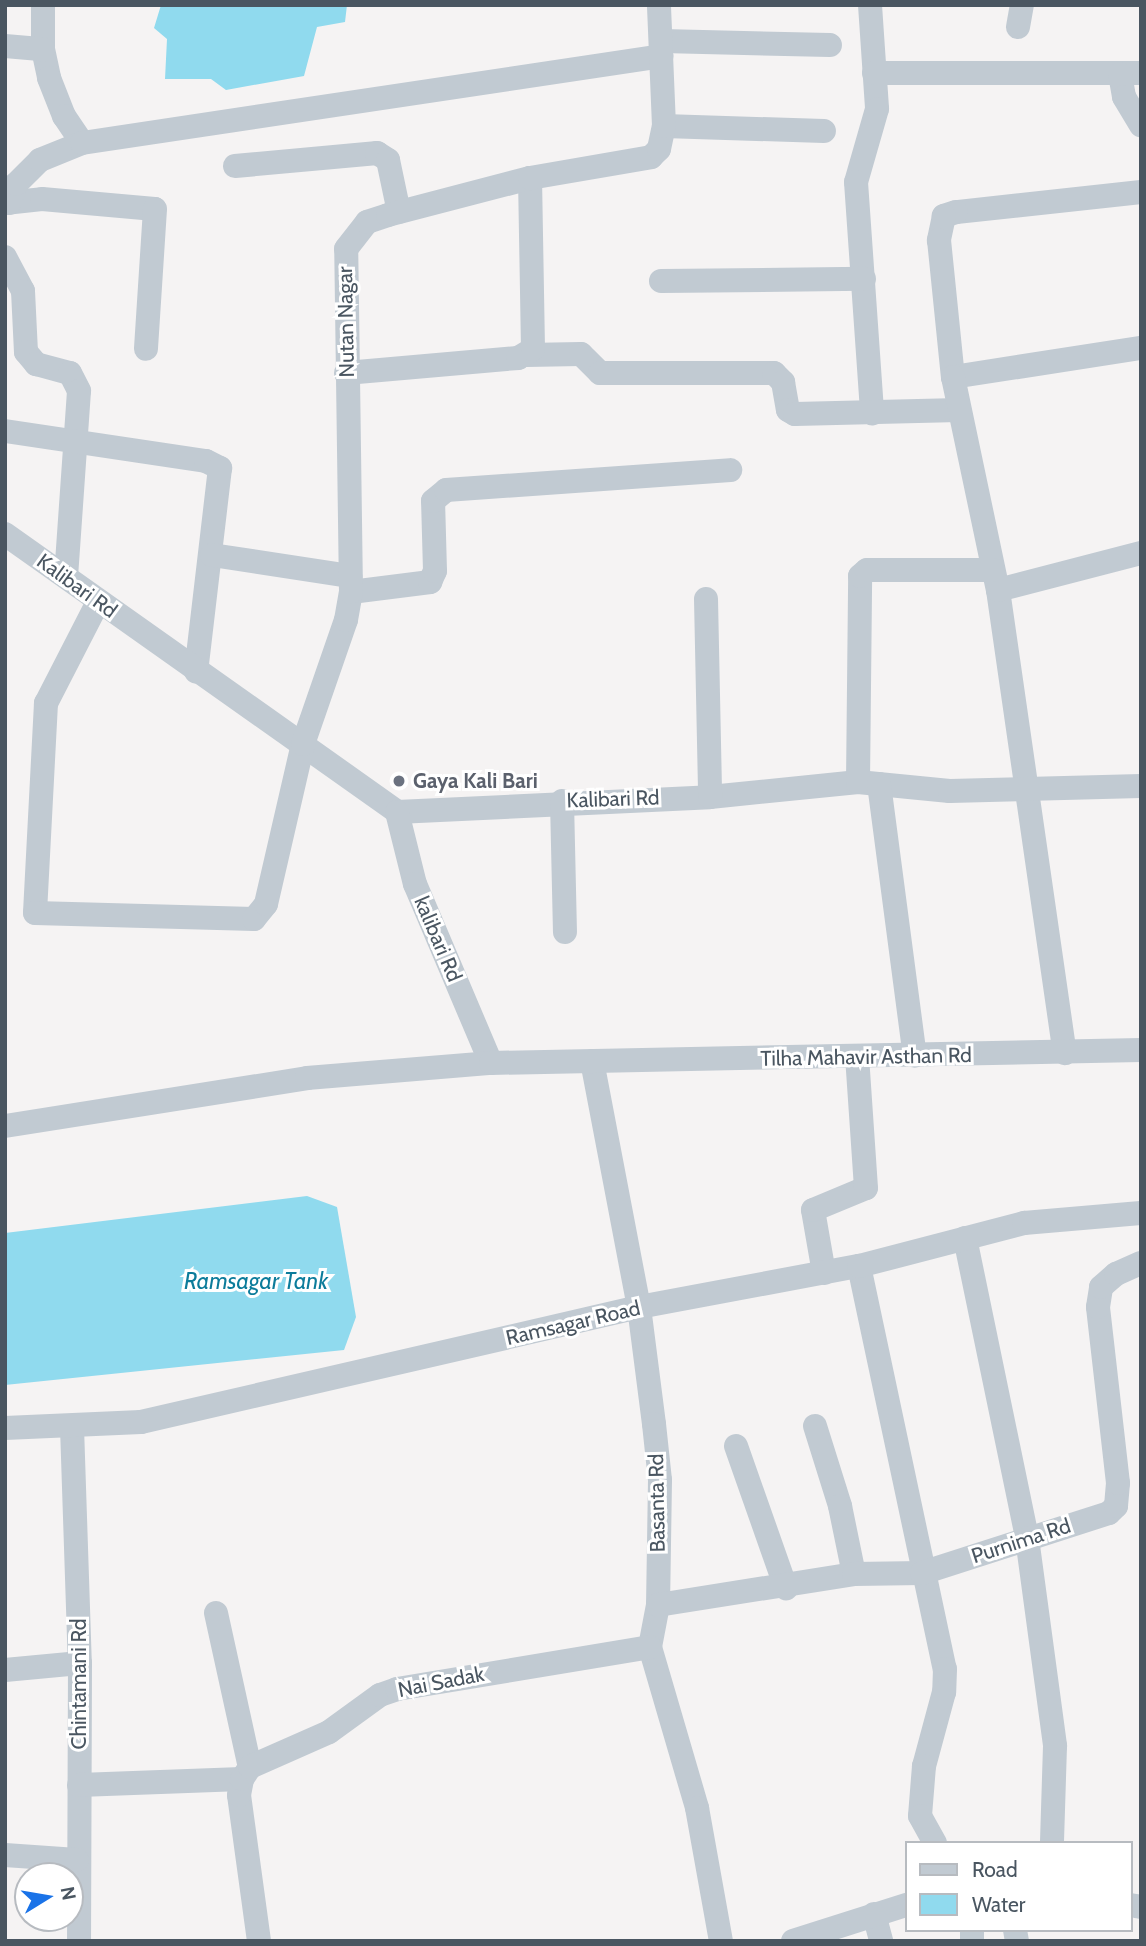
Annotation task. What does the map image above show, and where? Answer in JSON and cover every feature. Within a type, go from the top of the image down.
[{"type":"street","points":[[43,5],[43,49],[55,97],[82,143]]},
{"type":"street","name":"Nutan Nagar","points":[[98,601],[46,704],[35,913],[254,919],[266,904],[303,744],[346,620],[351,584],[346,249],[367,222],[399,212],[530,178],[651,157],[659,149],[664,126],[659,5]]},
{"type":"street","points":[[870,5],[874,73],[873,133],[858,164],[856,182],[872,413]]},
{"type":"street","points":[[7,203],[16,184],[40,160],[82,143],[662,49],[830,45]]},
{"type":"street","points":[[5,46],[43,49]]},
{"type":"street","points":[[874,73],[1130,73],[1124,97],[1141,125]]},
{"type":"street","points":[[664,126],[824,131]]},
{"type":"street","points":[[235,166],[377,153],[388,160],[399,212]]},
{"type":"street","points":[[526,355],[535,338],[530,178]]},
{"type":"street","points":[[1065,1053],[995,580],[953,377],[939,240],[944,216],[1141,192]]},
{"type":"street","points":[[7,203],[42,199],[155,209],[146,349]]},
{"type":"street","points":[[5,257],[20,278],[24,340],[30,359],[70,373],[77,381],[65,576]]},
{"type":"street","points":[[661,281],[864,279]]},
{"type":"street","points":[[953,377],[1141,348]]},
{"type":"street","points":[[346,373],[526,355],[581,354],[600,373],[774,373],[783,382],[789,410],[795,414],[959,410]]},
{"type":"street","points":[[5,431],[75,439],[214,463],[221,479],[196,671]]},
{"type":"street","points":[[212,555],[351,584],[430,582],[435,571],[433,501],[446,490],[730,470]]},
{"type":"street","name":"Kalibari Rd","points":[[8,544],[65,576],[397,812],[562,800],[710,796],[869,783],[950,792],[1141,786]]},
{"type":"street","points":[[915,1056],[869,783],[860,576],[867,570],[995,580],[1141,553]]},
{"type":"street","points":[[706,599],[710,796]]},
{"type":"street","points":[[562,800],[565,932]]},
{"type":"street","name":"kalibari Rd","points":[[397,812],[415,884],[491,1063]]},
{"type":"street","name":"Tilha Mahavir Asthan Rd","points":[[5,1126],[296,1079],[491,1063],[857,1058],[1141,1050]]},
{"type":"street","points":[[824,1273],[813,1210],[866,1188],[857,1058]]},
{"type":"street","name":"Basanta Rd","points":[[592,1061],[639,1307],[660,1480],[658,1605],[650,1647],[697,1808],[722,1941]]},
{"type":"street","name":"Ramsagar Road","points":[[5,1428],[141,1422],[639,1307],[859,1266],[1024,1223],[1141,1213]]},
{"type":"street","points":[[965,1238],[1027,1538],[1055,1746],[1052,1841]]},
{"type":"street","name":"Purnima Rd","points":[[658,1605],[786,1588],[854,1574],[922,1573],[1109,1513],[1116,1506],[1118,1483],[1098,1307],[1101,1287],[1116,1274],[1141,1263]]},
{"type":"street","points":[[859,1266],[946,1680],[924,1766],[920,1816],[934,1841]]},
{"type":"street","points":[[815,1426],[840,1506],[854,1574]]},
{"type":"street","name":"Chintamani Rd","points":[[72,1427],[80,1663],[79,1941]]},
{"type":"street","points":[[736,1446],[786,1588]]},
{"type":"street","points":[[216,1613],[246,1773],[239,1795],[259,1941]]},
{"type":"street","name":"Nai Sadak","points":[[79,1785],[246,1773],[329,1732],[380,1695],[397,1689],[650,1647]]},
{"type":"street","points":[[5,1670],[80,1663]]},
{"type":"street","points":[[5,1855],[78,1860]]},
{"type":"street","points":[[793,1941],[904,1906]]},
{"type":"street","points":[[874,1914],[881,1941]]},
{"type":"water","points":[[161,5],[347,5],[345,22],[317,27],[304,76],[226,90],[211,79],[165,79],[167,39],[154,28]]},
{"type":"water","name":"Ramsagar Tank","points":[[307,1196],[337,1207],[356,1317],[344,1350],[5,1385],[5,1233]]},
{"type":"place","name":"Gaya Kali Bari","points":[[399,781]]}]
